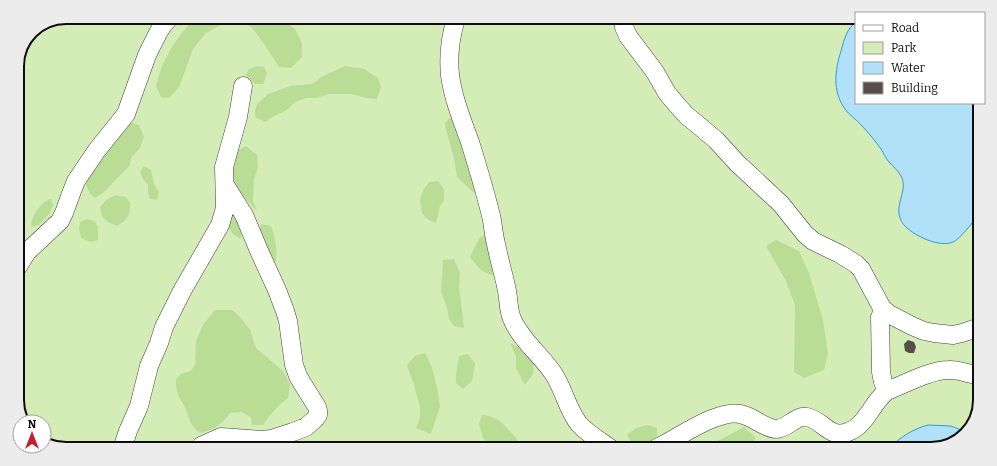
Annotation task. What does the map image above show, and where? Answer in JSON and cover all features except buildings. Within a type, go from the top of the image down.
[{"type":"lane","points":[[24,257],[27,252],[60,221],[76,181],[97,150],[126,114],[147,55],[164,24]]},
{"type":"lane","points":[[455,24],[450,44],[450,77],[486,198],[512,320],[529,346],[553,373],[578,423],[602,442]]},
{"type":"lane","points":[[624,24],[628,36],[655,72],[676,105],[716,140],[737,163],[781,204],[805,234],[813,241],[840,254],[856,264],[863,273],[885,311],[924,331],[953,335],[973,329]]},
{"type":"lane","points":[[124,442],[143,392],[148,366],[159,343],[164,327],[221,221],[225,208],[224,167],[238,117],[243,86]]},
{"type":"lane","points":[[210,442],[221,437],[262,440],[271,438],[306,427],[312,423],[318,415],[317,407],[302,383],[294,365],[288,321],[282,301],[244,215],[225,184]]},
{"type":"lane","points":[[885,311],[880,318],[882,372],[883,382],[888,391]]},
{"type":"lane","points":[[668,442],[718,416],[735,413],[750,417],[774,429],[784,427],[800,417],[807,417],[831,432],[838,434],[847,433],[863,421],[872,407],[883,394],[888,391],[924,376],[938,372],[957,370],[973,374]]},
{"type":"green space","points":[[60,24],[855,24],[855,104],[973,104],[973,400],[970,416],[963,428],[945,440],[931,442],[58,441],[52,440],[52,414],[26,414],[24,403],[24,63],[28,47],[33,40],[38,34],[52,26]]},
{"type":"green space","points":[[190,24],[222,24],[206,33],[193,49],[179,87],[169,98],[161,97],[156,86],[159,76],[166,58],[182,33]]},
{"type":"green space","points":[[247,24],[288,24],[295,29],[302,43],[302,57],[291,68],[279,67],[253,29]]},
{"type":"green space","points":[[257,66],[264,67],[267,73],[263,84],[255,84],[246,75],[249,69]]},
{"type":"green space","points":[[345,66],[364,69],[378,78],[381,87],[377,99],[351,94],[329,94],[316,98],[306,98],[295,102],[287,110],[265,122],[255,117],[257,104],[268,94],[291,86],[311,84],[321,77]]},
{"type":"green space","points":[[450,118],[456,121],[478,192],[477,196],[457,177],[445,123]]},
{"type":"green space","points":[[129,122],[139,125],[144,137],[140,148],[131,158],[130,165],[104,192],[95,198],[90,194],[86,185],[88,173]]},
{"type":"green space","points":[[246,146],[257,155],[258,168],[254,179],[253,201],[257,211],[241,193],[233,178],[232,170],[237,151]]},
{"type":"green space","points":[[144,166],[151,170],[154,184],[159,192],[157,200],[150,199],[148,185],[140,172]]},
{"type":"green space","points":[[438,181],[444,189],[444,201],[440,206],[436,223],[427,219],[422,213],[420,200],[424,189],[429,182]]},
{"type":"green space","points":[[115,195],[125,197],[130,202],[128,217],[117,226],[105,220],[100,207],[106,200]]},
{"type":"green space","points":[[51,199],[53,205],[50,213],[39,225],[31,227],[33,218],[42,204]]},
{"type":"green space","points":[[233,214],[240,226],[241,239],[233,234],[227,226]]},
{"type":"green space","points":[[87,219],[95,221],[98,227],[98,240],[91,242],[81,238],[79,229],[80,222]]},
{"type":"green space","points":[[261,224],[271,226],[276,244],[276,262],[268,257],[259,232]]},
{"type":"green space","points":[[488,234],[497,276],[481,270],[470,257],[480,237]]},
{"type":"green space","points":[[776,240],[799,251],[809,273],[823,320],[828,354],[824,370],[804,378],[794,372],[795,305],[786,281],[766,246]]},
{"type":"green space","points":[[454,259],[460,273],[459,286],[464,328],[454,326],[449,319],[441,291],[443,260]]},
{"type":"green space","points":[[215,310],[232,310],[241,318],[250,330],[256,348],[283,371],[290,384],[288,398],[274,410],[263,425],[252,425],[251,417],[241,412],[230,413],[217,426],[201,433],[192,425],[176,389],[176,379],[181,374],[191,371],[195,364],[196,341],[203,325]]},
{"type":"green space","points":[[510,343],[525,351],[534,361],[533,374],[525,385],[516,368],[516,356]]},
{"type":"green space","points":[[425,353],[432,368],[440,406],[431,434],[416,428],[420,417],[420,407],[407,365],[415,356]]},
{"type":"green space","points":[[468,354],[475,364],[472,381],[463,389],[456,383],[456,373],[459,356]]},
{"type":"green space","points":[[482,415],[493,417],[506,426],[517,439],[517,442],[486,442],[483,438],[479,424]]},
{"type":"green space","points":[[648,425],[657,428],[657,436],[650,442],[631,442],[627,435],[636,428]]},
{"type":"green space","points":[[744,427],[756,438],[752,442],[716,442]]},
{"type":"water","points":[[855,24],[855,104],[973,104],[973,222],[956,241],[941,243],[928,240],[915,234],[903,224],[899,214],[899,204],[903,190],[903,181],[901,176],[872,137],[847,111],[841,102],[836,88],[837,66],[846,35]]},
{"type":"water","points":[[928,425],[951,426],[961,430],[945,440],[931,442],[896,442],[916,429]]}]
